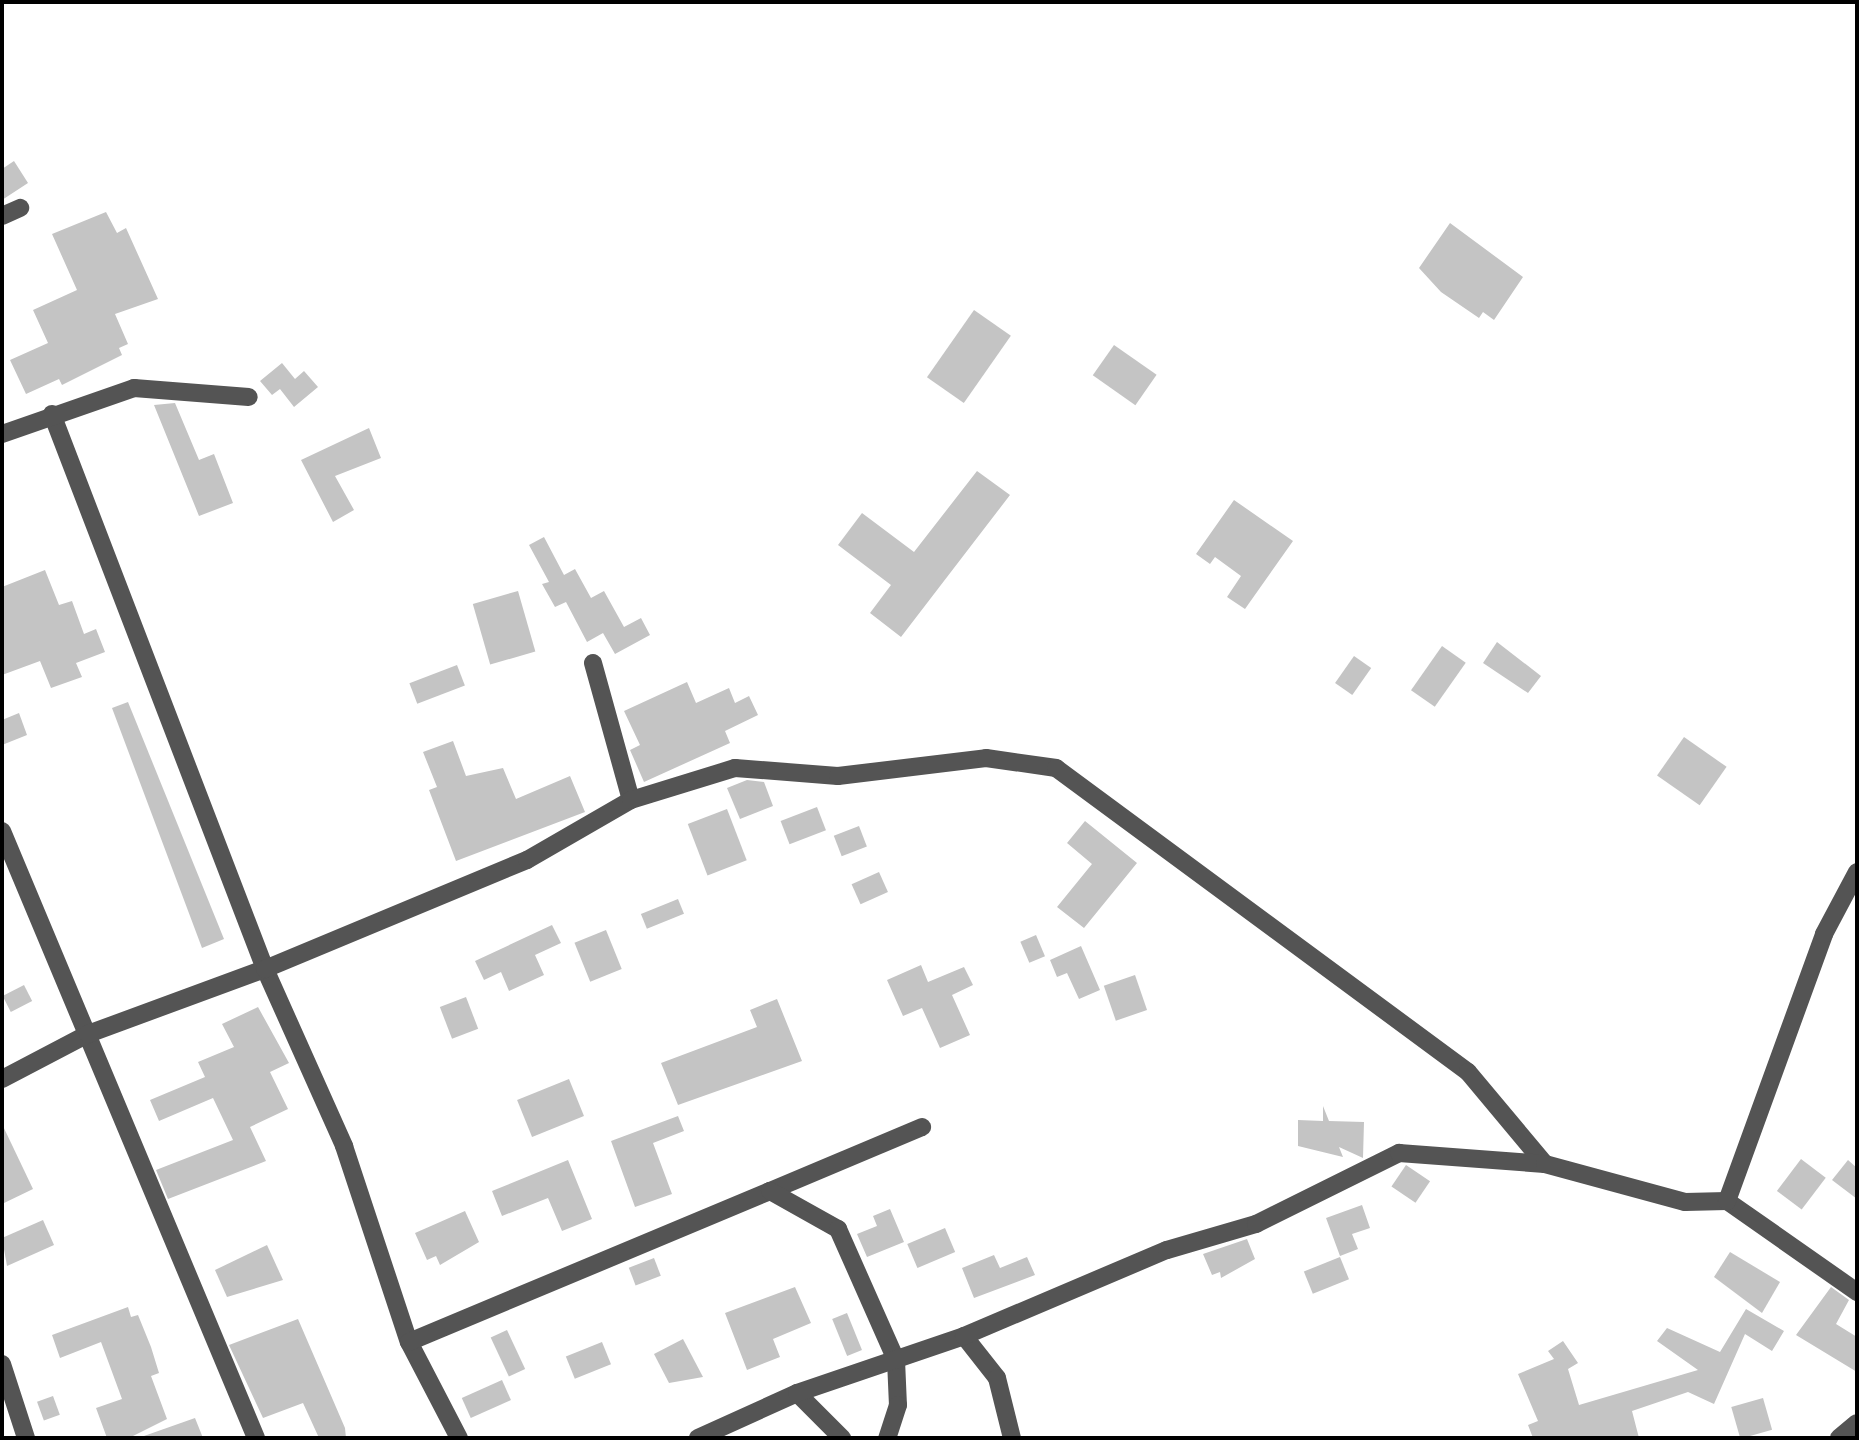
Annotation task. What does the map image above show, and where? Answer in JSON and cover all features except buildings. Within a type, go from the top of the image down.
[{"type":"street","points":[[2,216],[20,208]]},
{"type":"street","points":[[2,434],[52,414],[134,388],[249,397]]},
{"type":"street","points":[[52,414],[265,969],[344,1146],[409,1342],[459,1438]]},
{"type":"street","points":[[593,663],[631,800]]},
{"type":"street","points":[[2,1079],[88,1034],[265,969],[527,860],[631,800],[763,765],[838,776],[986,758],[1056,768],[1468,1072],[1545,1164]]},
{"type":"street","points":[[2,831],[256,1438]]},
{"type":"street","points":[[1727,1201],[1824,934],[1857,872]]},
{"type":"street","points":[[409,1342],[922,1127]]},
{"type":"street","points":[[698,1438],[797,1392],[964,1336],[1167,1250],[1256,1224],[1399,1153],[1545,1164],[1685,1202],[1727,1201],[1857,1292]]},
{"type":"street","points":[[770,1191],[838,1229],[896,1360],[898,1405],[887,1438]]},
{"type":"street","points":[[964,1336],[997,1378],[1012,1438]]},
{"type":"street","points":[[2,1364],[26,1438]]},
{"type":"street","points":[[797,1392],[842,1438]]},
{"type":"street","points":[[1839,1438],[1857,1423]]}]
